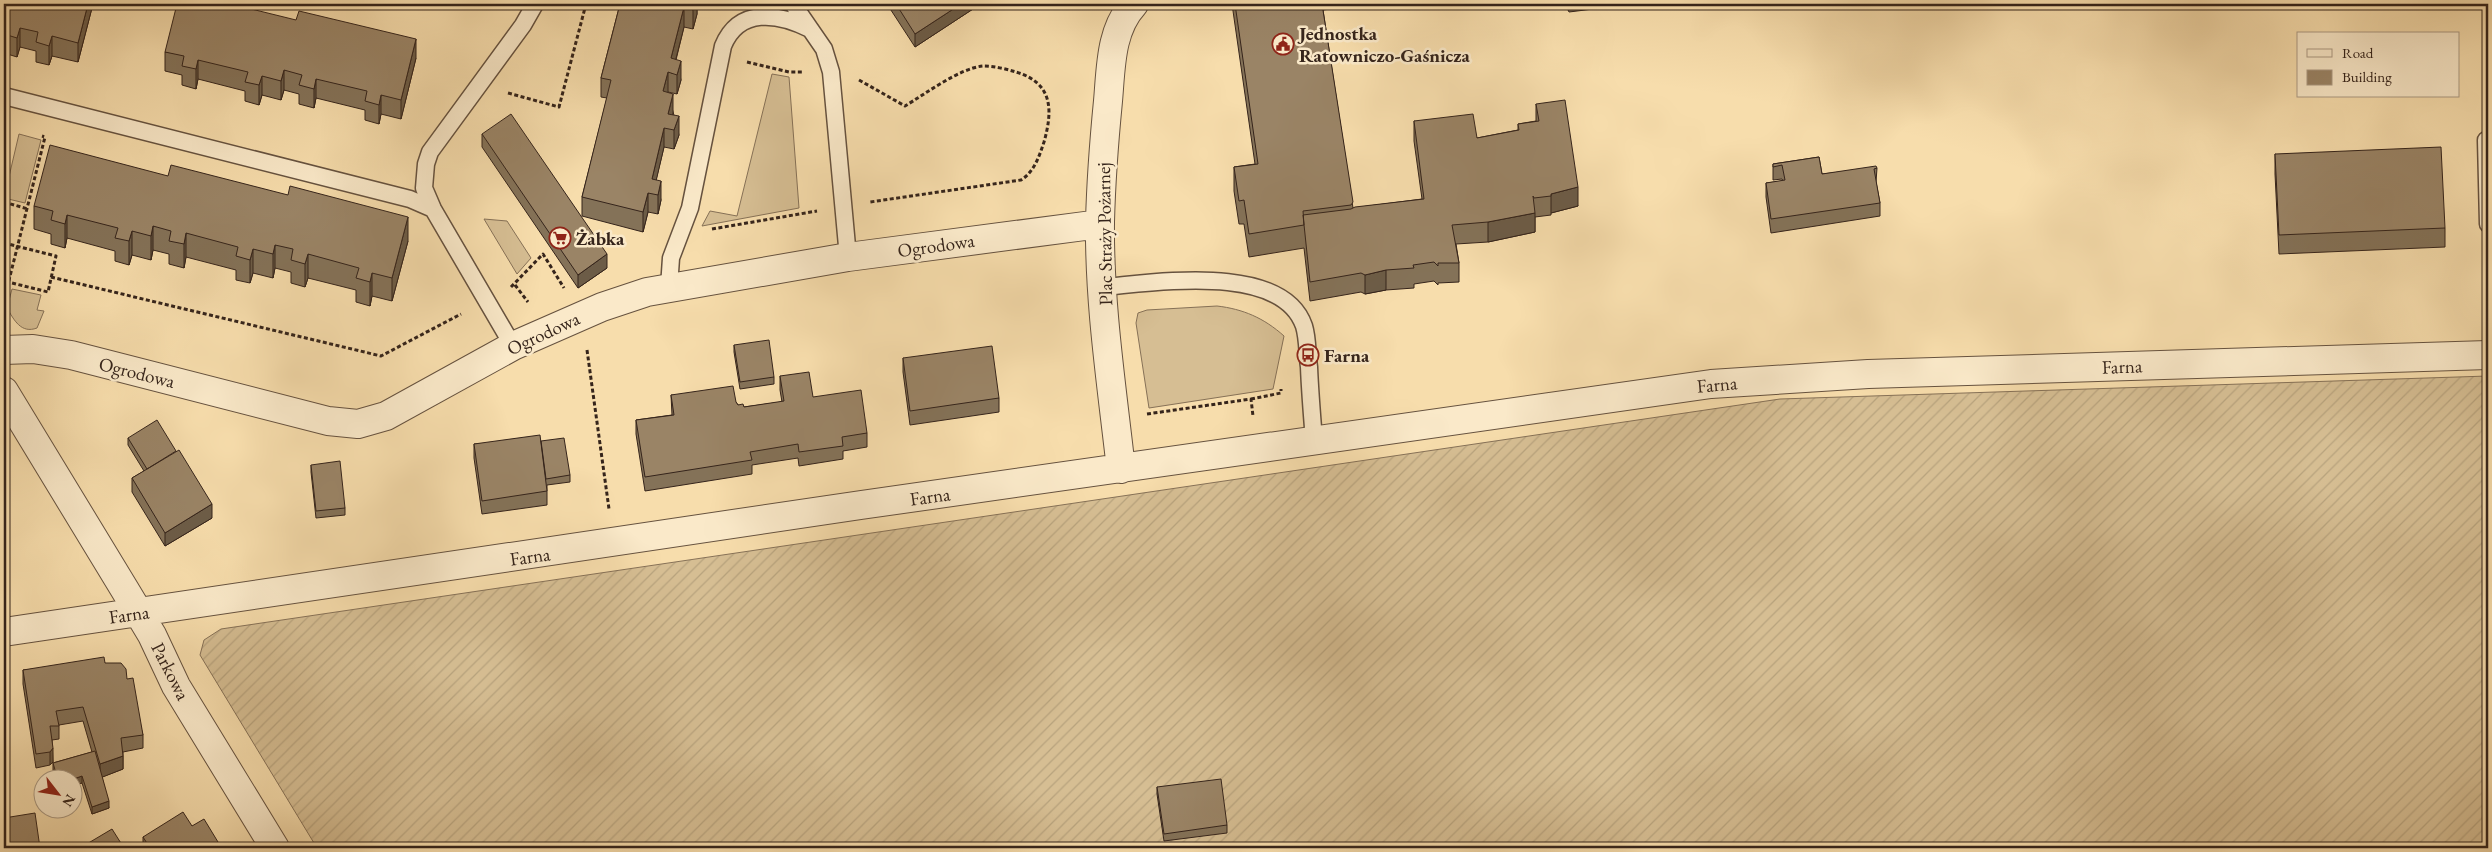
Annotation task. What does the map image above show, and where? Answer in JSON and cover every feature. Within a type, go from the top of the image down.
[{"type":"street","name":"Plac Straży Pożarnej","points":[[1121,469],[1103,287],[1100,224],[1102,168],[1113,52],[1123,19],[1134,4]]},
{"type":"street","name":"Ogrodowa","points":[[4,350],[33,349],[71,355],[328,421],[358,424],[386,416],[513,346],[602,307],[669,287],[848,257],[1100,224]]},
{"type":"street","name":"Farna","points":[[4,632],[1658,390],[1770,379],[2488,355]]},
{"type":"street","name":"Parkowa","points":[[4,392],[139,612],[152,634],[176,686],[274,848]]},
{"type":"lane","points":[[513,346],[433,209],[424,188],[426,164],[430,152],[524,25],[536,4]]},
{"type":"lane","points":[[793,4],[824,50],[831,72],[848,257]]},
{"type":"lane","points":[[669,287],[671,258],[690,208],[723,46],[728,35],[734,27],[745,20],[759,17],[788,20],[810,29]]},
{"type":"lane","points":[[4,96],[410,199],[433,209]]},
{"type":"lane","points":[[2486,140],[2488,224]]},
{"type":"lane","points":[[1103,287],[1192,281],[1225,281],[1241,283],[1283,300],[1298,315],[1305,332],[1314,440]]},
{"type":"path","points":[[478,86],[559,106],[586,4]]},
{"type":"path","points":[[4,300],[6,282],[18,247],[46,137]]},
{"type":"path","points":[[4,202],[28,208]]},
{"type":"path","points":[[4,243],[56,256],[48,292],[6,282]]},
{"type":"path","points":[[51,278],[381,356],[515,285],[542,254],[569,296]]},
{"type":"path","points":[[587,346],[610,513]]},
{"type":"path","points":[[1143,414],[1281,393],[1282,384]]},
{"type":"path","points":[[1251,399],[1254,418]]},
{"type":"shaded area","points":[[772,74],[789,77],[799,208],[702,226],[710,211],[737,216]]},
{"type":"shaded area","points":[[19,134],[41,140],[25,203],[4,198]]},
{"type":"shaded area","points":[[484,219],[507,221],[531,258],[517,274]]},
{"type":"shaded area","points":[[12,289],[41,295],[37,310],[44,311],[37,328],[27,329],[22,327],[12,317],[7,308]]},
{"type":"shaded area","points":[[1217,306],[1236,309],[1253,315],[1269,324],[1284,336],[1273,389],[1149,408],[1136,323],[1138,313],[1147,310]]},
{"type":"shaded area","points":[[2488,376],[2488,848],[317,848],[200,655],[204,640],[221,629],[1780,399]]},
{"type":"building","points":[[4,4],[88,4],[78,43],[52,36],[49,46],[36,42],[38,32],[20,28],[17,38],[4,34]]},
{"type":"building","points":[[177,4],[231,4],[296,20],[299,11],[416,39],[401,100],[381,95],[379,105],[365,101],[367,91],[316,79],[314,89],[299,85],[302,75],[284,70],[281,81],[262,76],[259,85],[245,82],[248,72],[198,60],[196,69],[182,66],[184,56],[165,52]]},
{"type":"building","points":[[620,4],[695,4],[693,10],[684,7],[671,58],[681,61],[677,75],[668,72],[663,91],[673,94],[668,114],[679,116],[674,130],[664,128],[652,179],[661,181],[658,195],[648,193],[643,212],[582,197],[611,80],[601,78]]},
{"type":"building","points":[[896,4],[961,4],[915,34]]},
{"type":"building","points":[[1235,4],[1322,4],[1353,202],[1351,205],[1303,211],[1304,225],[1249,234],[1244,200],[1239,201],[1234,167],[1258,164]]},
{"type":"building","points":[[1565,100],[1578,187],[1551,194],[1551,196],[1534,198],[1533,196],[1535,213],[1488,222],[1452,225],[1459,263],[1438,263],[1438,266],[1434,262],[1413,265],[1414,268],[1386,270],[1365,275],[1361,273],[1310,282],[1303,215],[1424,199],[1414,121],[1473,114],[1477,138],[1519,130],[1518,124],[1539,121],[1536,104]]},
{"type":"building","points":[[511,114],[607,254],[578,275],[482,134]]},
{"type":"building","points":[[50,145],[168,176],[171,165],[288,195],[290,186],[408,217],[392,278],[372,273],[370,282],[356,278],[359,268],[308,254],[305,264],[291,260],[293,249],[275,245],[273,254],[253,249],[250,260],[236,256],[238,247],[186,233],[184,244],[169,241],[171,231],[153,226],[151,236],[132,231],[129,241],[115,238],[118,228],[67,215],[65,224],[51,220],[53,211],[34,206]]},
{"type":"building","points":[[2441,147],[2445,228],[2279,235],[2275,154]]},
{"type":"building","points":[[1819,157],[1822,174],[1876,166],[1877,168],[1874,169],[1880,203],[1771,219],[1766,183],[1785,180],[1782,165],[1773,167],[1773,164]]},
{"type":"building","points":[[769,340],[774,377],[740,382],[734,345]]},
{"type":"building","points":[[992,346],[999,398],[910,411],[903,358]]},
{"type":"building","points":[[809,372],[813,397],[861,390],[867,433],[842,437],[843,446],[799,452],[798,444],[750,452],[752,460],[645,477],[636,420],[674,415],[671,395],[733,386],[736,402],[738,405],[743,404],[744,407],[784,401],[780,376]]},
{"type":"building","points":[[157,420],[176,451],[147,469],[128,438]]},
{"type":"building","points":[[540,435],[547,491],[482,501],[474,444]]},
{"type":"building","points":[[564,438],[570,475],[546,479],[541,441]]},
{"type":"building","points":[[179,450],[212,504],[165,533],[132,478]]},
{"type":"building","points":[[340,461],[345,508],[316,511],[311,465]]},
{"type":"building","points":[[104,657],[105,663],[121,663],[126,669],[127,679],[133,678],[143,735],[121,738],[123,756],[100,764],[83,707],[56,711],[59,726],[50,726],[53,748],[50,752],[36,754],[23,670]]},
{"type":"building","points":[[95,751],[109,801],[92,807],[82,776],[82,770],[55,770],[53,763]]},
{"type":"building","points":[[1221,779],[1227,825],[1164,834],[1157,787]]},
{"type":"building","points":[[183,812],[192,826],[204,819],[218,842],[209,848],[150,848],[143,837]]},
{"type":"building","points":[[32,813],[32,820],[36,820],[40,848],[4,848],[4,818]]},
{"type":"building","points":[[112,829],[124,848],[80,848]]},
{"type":"place","name":"Jednostka Ratowniczo-Gaśnicza","points":[[1283,44]]},
{"type":"place","name":"Żabka","points":[[560,238]]},
{"type":"place","name":"Farna","points":[[1308,355]]}]
